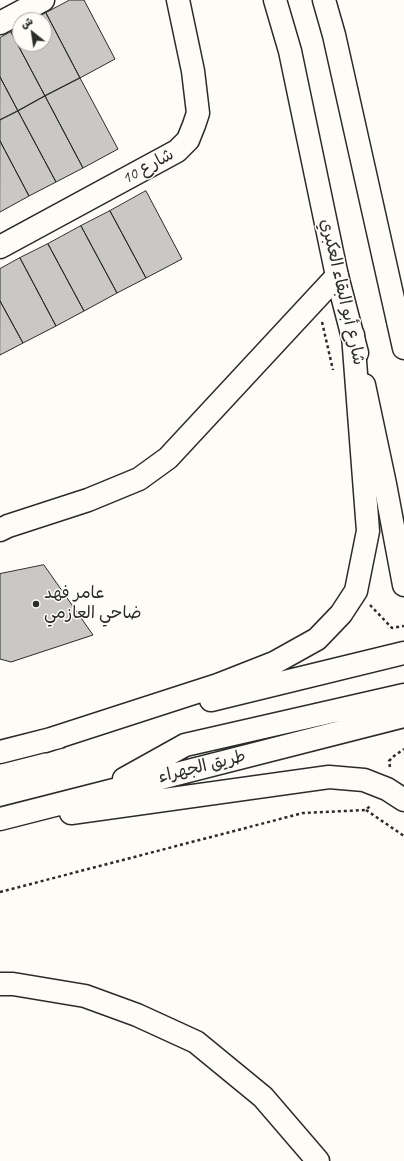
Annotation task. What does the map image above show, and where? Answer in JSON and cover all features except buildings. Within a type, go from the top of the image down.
[{"type":"main road","points":[[0,23],[43,0]]},
{"type":"main road","name":"شارع 10","points":[[0,247],[177,151],[188,140],[198,113],[193,71],[178,0]]},
{"type":"main road","name":"شارع أبو البقاء العكبري","points":[[275,0],[290,51],[337,276],[353,335],[385,484],[404,585]]},
{"type":"main road","points":[[324,0],[334,35],[401,328],[404,348]]},
{"type":"main road","points":[[0,530],[8,526],[88,500],[131,482],[168,458],[337,276]]},
{"type":"main road","points":[[45,741],[218,685],[274,663],[317,639],[341,614],[356,591],[368,531],[353,335]]},
{"type":"main road","points":[[0,752],[404,653]]},
{"type":"main road","points":[[94,794],[185,745],[404,695]]},
{"type":"main road","name":"طريق الجهراء","points":[[0,819],[404,716]]},
{"type":"main road","points":[[0,822],[329,777],[364,780],[396,794]]},
{"type":"main road","points":[[0,984],[13,984],[85,996],[137,1015],[196,1042],[263,1097],[318,1161]]},
{"type":"path","points":[[356,591],[392,628],[404,626]]},
{"type":"path","points":[[0,892],[303,813],[366,810],[396,794],[389,761],[404,750]]},
{"type":"path","points":[[366,810],[404,836]]},
{"type":"place","name":"عامر فهد ضاحي العازمي","points":[[36,604]]}]
